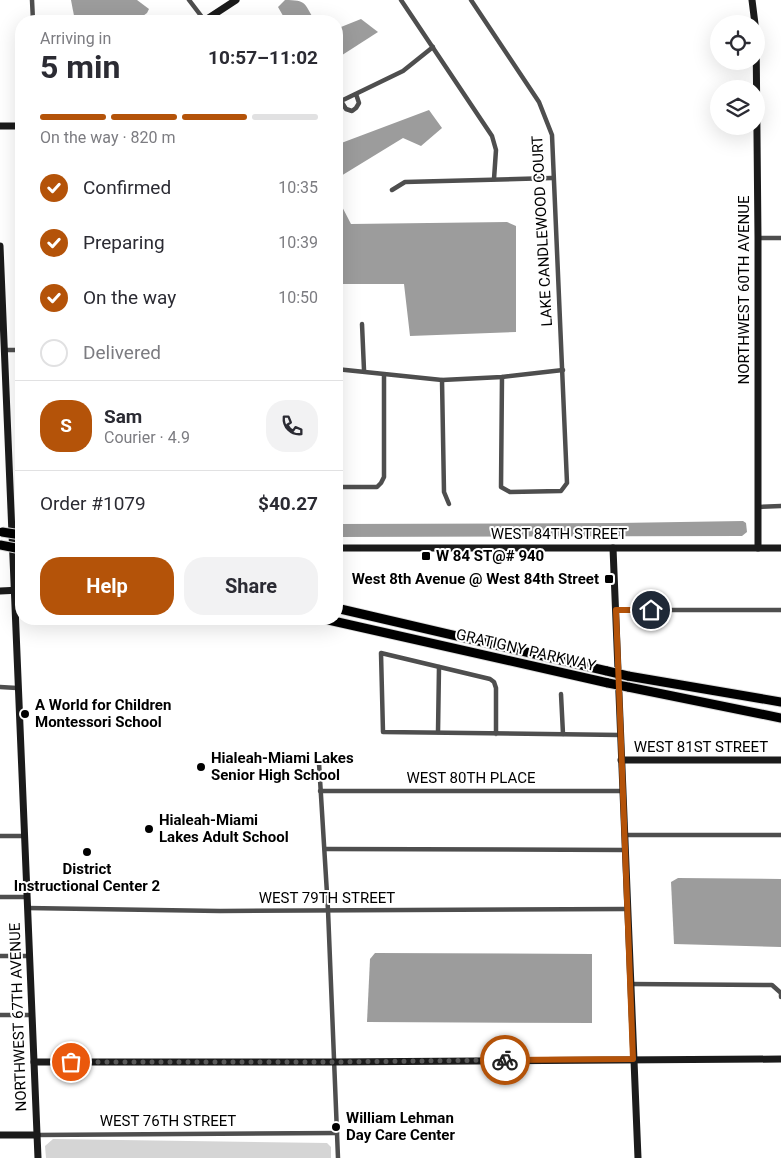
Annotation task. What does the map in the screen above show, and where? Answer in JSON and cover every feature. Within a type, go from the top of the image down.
[{"type":"highway","points":[[1,532],[15,534]]},
{"type":"highway","points":[[0,545],[15,548]]},
{"type":"highway","name":"GRATIGNY PARKWAY","points":[[343,610],[628,676],[781,702]]},
{"type":"highway","name":"GRATIGNY PARKWAY","points":[[343,623],[608,683],[781,718]]},
{"type":"street","points":[[32,0],[33,15]]},
{"type":"street","points":[[189,0],[200,15]]},
{"type":"street","points":[[213,15],[236,0]]},
{"type":"street","points":[[401,0],[492,136],[496,150],[494,179]]},
{"type":"street","name":"LAKE CANDLEWOOD COURT","points":[[470,0],[539,102],[552,135],[552,178],[563,370],[567,483],[561,491],[510,492],[501,488],[502,377]]},
{"type":"street","points":[[752,0],[754,15]]},
{"type":"street","points":[[343,100],[403,71],[433,47]]},
{"type":"street","name":"NORTHWEST 60TH AVENUE","points":[[756,70],[758,548]]},
{"type":"street","points":[[343,105],[346,110],[352,111],[356,108],[358,103],[356,94]]},
{"type":"street","points":[[0,126],[15,126]]},
{"type":"street","points":[[392,190],[405,182],[552,178]]},
{"type":"street","points":[[758,238],[781,238]]},
{"type":"street","name":"NORTHWEST 67TH AVENUE","points":[[0,246],[4,350],[3,402],[15,552]]},
{"type":"street","points":[[362,324],[364,370]]},
{"type":"street","points":[[4,350],[15,350]]},
{"type":"street","points":[[343,369],[364,370],[384,375],[442,380],[502,377],[563,370]]},
{"type":"street","points":[[343,487],[377,487],[381,484],[384,477],[384,375]]},
{"type":"street","points":[[442,380],[444,492],[449,504]]},
{"type":"street","points":[[758,506],[781,506]]},
{"type":"street","name":"WEST 84TH STREET","points":[[343,548],[781,548]]},
{"type":"street","points":[[613,548],[638,1158]]},
{"type":"street","points":[[0,591],[15,590]]},
{"type":"street","points":[[616,610],[781,610]]},
{"type":"street","name":"NORTHWEST 67TH AVENUE","points":[[18,625],[17,688],[38,1158]]},
{"type":"street","points":[[496,734],[496,688],[490,678],[381,654],[383,732],[496,734],[620,734]]},
{"type":"street","points":[[438,732],[439,667]]},
{"type":"street","points":[[0,687],[17,688]]},
{"type":"street","points":[[561,694],[563,734]]},
{"type":"street","name":"WEST 81ST STREET","points":[[621,760],[781,760]]},
{"type":"street","points":[[319,763],[328,910],[338,1158]]},
{"type":"street","name":"WEST 80TH PLACE","points":[[320,791],[622,791]]},
{"type":"street","points":[[624,835],[781,835]]},
{"type":"street","points":[[0,836],[24,836]]},
{"type":"street","points":[[325,849],[625,850]]},
{"type":"street","points":[[0,896],[27,897]]},
{"type":"street","name":"WEST 79TH STREET","points":[[27,908],[141,911],[627,909]]},
{"type":"street","points":[[0,956],[29,956]]},
{"type":"street","points":[[630,984],[772,985],[781,993],[781,997]]},
{"type":"street","points":[[0,1015],[32,1015]]},
{"type":"street","points":[[34,1062],[781,1059]]},
{"type":"street","name":"WEST 76TH STREET","points":[[0,1135],[337,1133]]},
{"type":"shaded area","points":[[71,0],[137,0],[149,9],[144,15],[74,15]]},
{"type":"shaded area","points":[[285,0],[297,1],[304,4],[311,15],[283,15],[278,7]]},
{"type":"shaded area","points":[[361,19],[378,32],[343,54],[343,26]]},
{"type":"shaded area","points":[[429,110],[442,128],[421,146],[403,138],[343,175],[343,142]]},
{"type":"shaded area","points":[[343,209],[351,224],[507,222],[516,226],[516,332],[410,336],[404,284],[343,284]]},
{"type":"shaded area","points":[[743,521],[746,523],[747,532],[742,536],[343,537],[343,524]]},
{"type":"shaded area","points":[[678,878],[781,879],[781,947],[674,944],[671,882]]},
{"type":"shaded area","points":[[375,953],[592,954],[592,1023],[367,1022],[370,959]]},
{"type":"shaded area","points":[[53,1139],[327,1143],[331,1147],[331,1158],[46,1158],[45,1146]]},
{"type":"way so far","points":[[71,1062],[505,1060]]},
{"type":"place","name":"W 84 ST@# 940","points":[[426,556]]},
{"type":"place","name":"West 8th Avenue @ West 84th Street","points":[[609,579]]},
{"type":"place","name":"A World for Children Montessori School","points":[[25,714]]},
{"type":"place","name":"Hialeah-Miami Lakes Senior High School","points":[[201,767]]},
{"type":"place","name":"Hialeah-Miami Lakes Adult School","points":[[149,829]]},
{"type":"place","name":"District Instructional Center 2","points":[[87,852]]},
{"type":"place","name":"William Lehman Day Care Center","points":[[336,1127]]},
{"type":"route","points":[[505,1060],[633,1059],[616,610],[651,610]]}]
